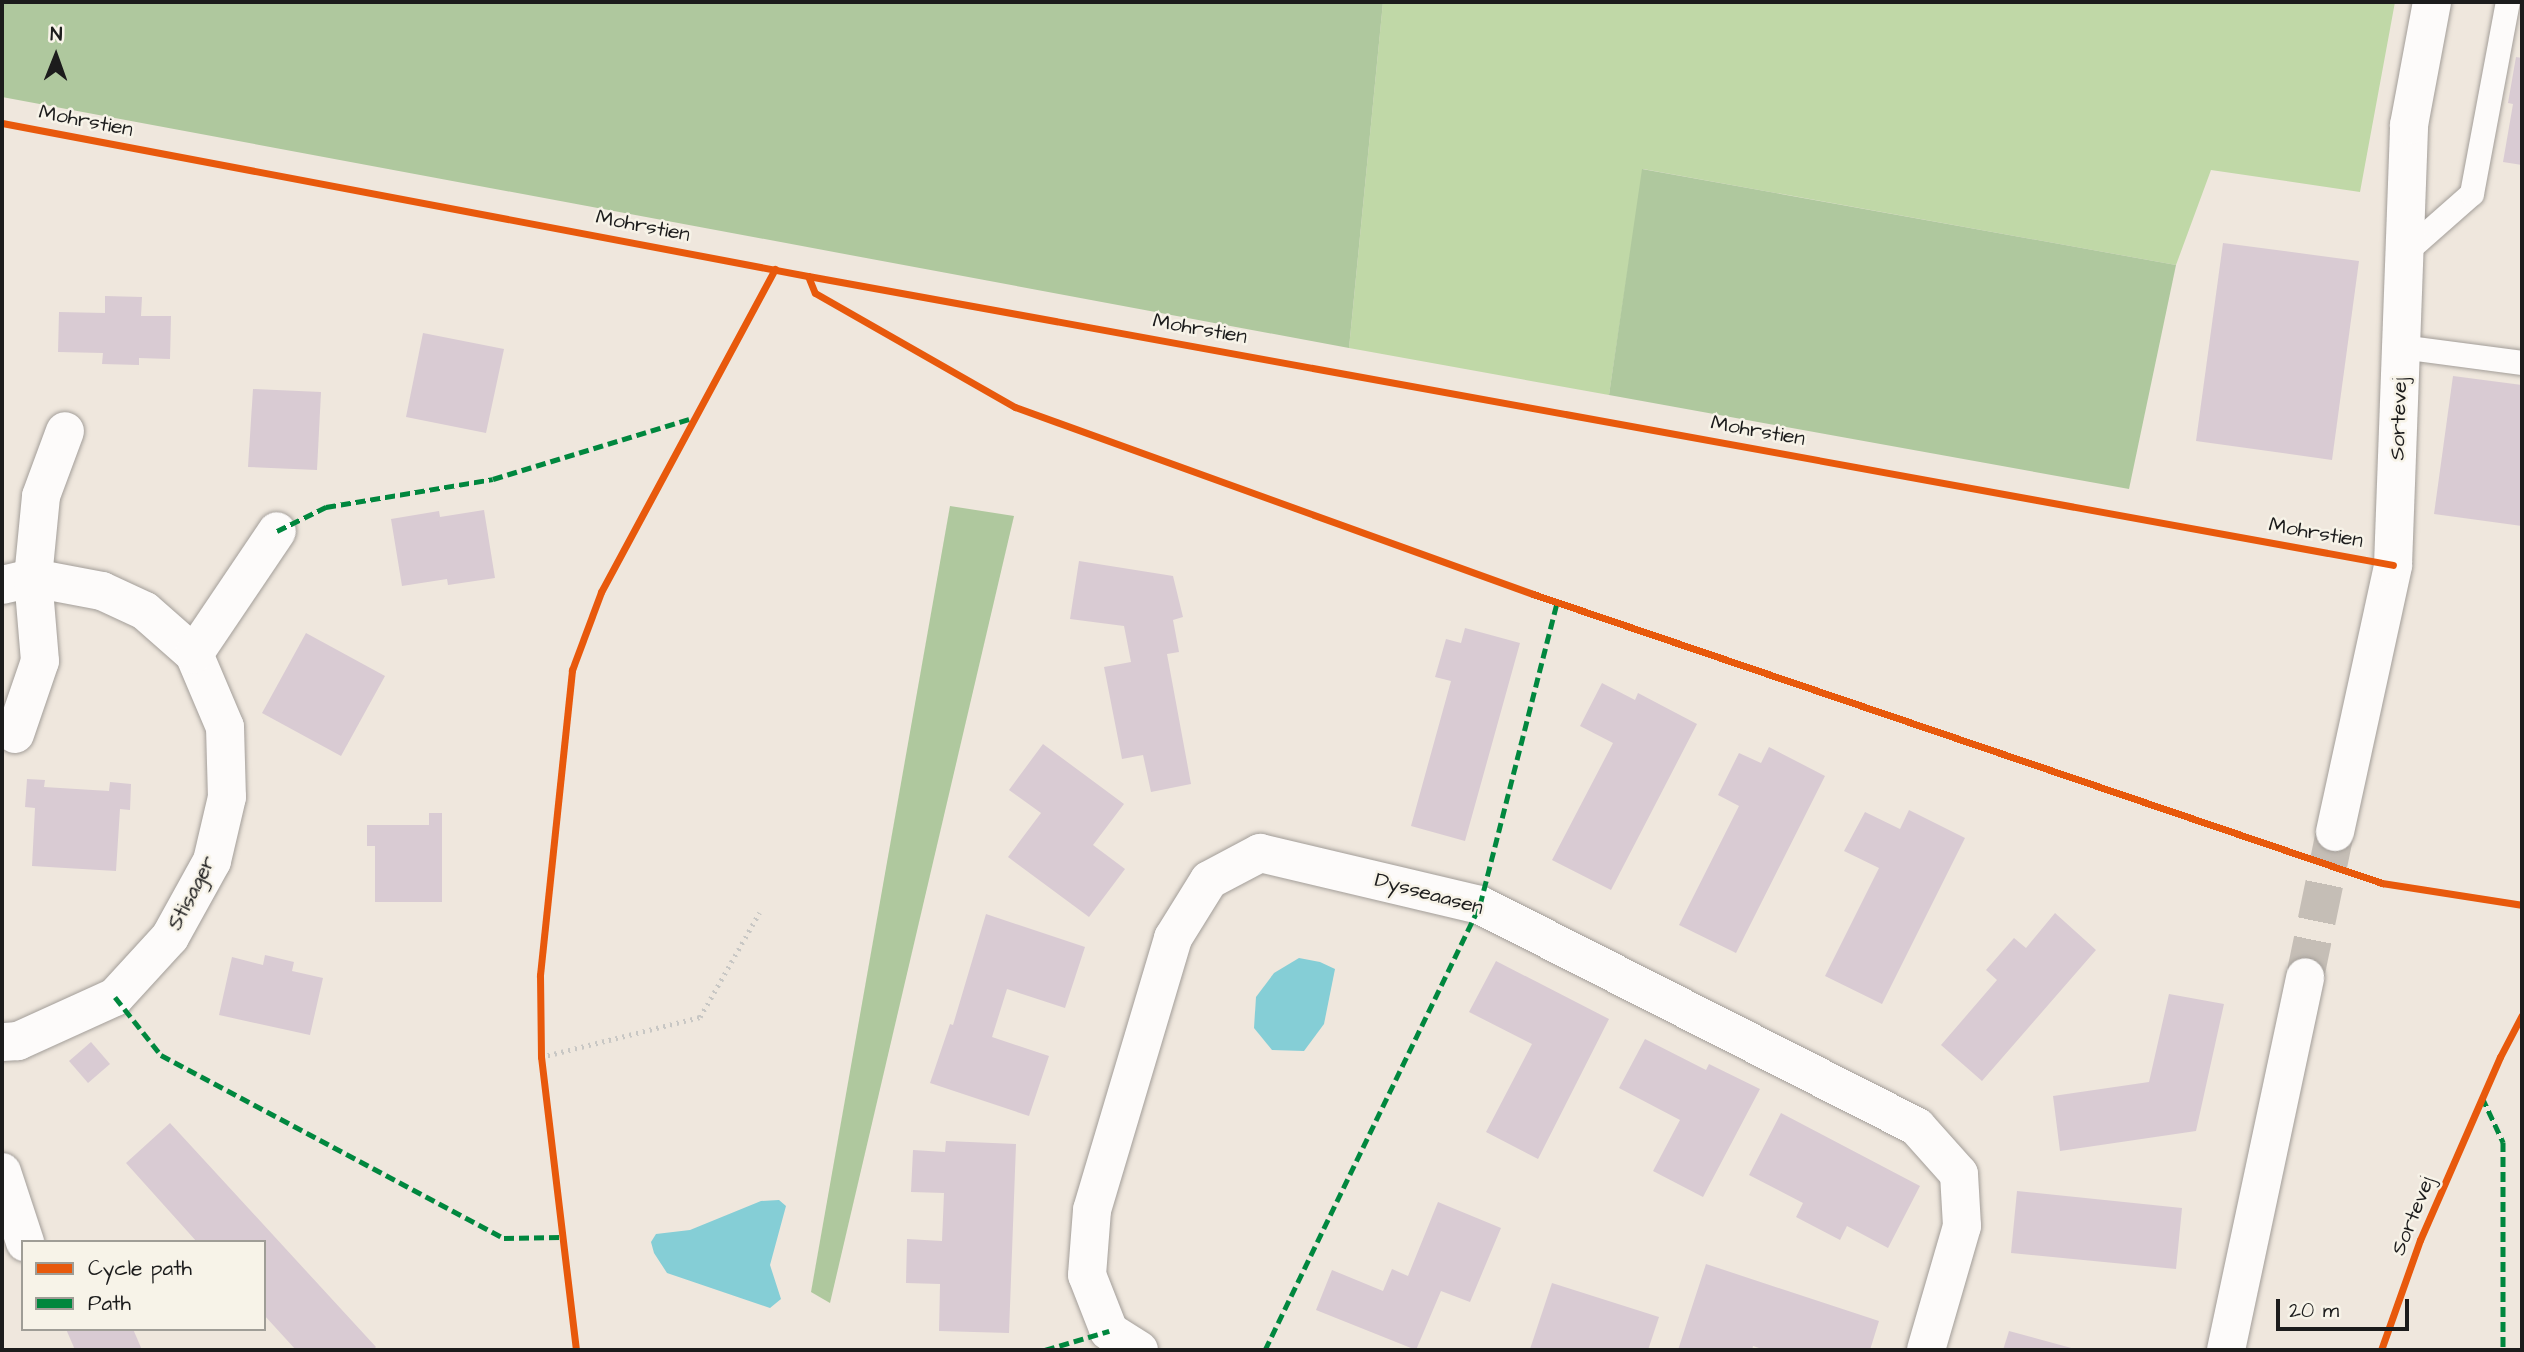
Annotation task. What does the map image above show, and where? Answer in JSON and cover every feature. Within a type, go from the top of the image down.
[{"type":"street","name":"Sortevej","points":[[2335,832],[2393,565],[2409,125],[2432,2]]},
{"type":"street","points":[[15,734],[40,661],[17,582],[41,496],[65,431]]},
{"type":"street","points":[[194,654],[277,531]]},
{"type":"street","name":"Stisager","points":[[2,1042],[18,1041],[115,997],[170,937],[212,861],[227,797],[225,727],[194,654],[145,611],[102,591],[17,582]]},
{"type":"street","name":"Dysseaasen","points":[[1139,1350],[1110,1331],[1087,1275],[1092,1210],[1173,938],[1209,880],[1260,852],[1480,905],[1917,1127],[1959,1174],[1962,1226],[1926,1350]]},
{"type":"street","points":[[2226,1350],[2305,977]]},
{"type":"street","points":[[2,1172],[24,1240]]},
{"type":"lane","points":[[2405,253],[2472,194],[2508,2]]},
{"type":"lane","points":[[2401,347],[2522,363]]},
{"type":"path","points":[[541,1057],[700,1017],[759,913]]},
{"type":"path","points":[[541,1044],[543,1071]]},
{"type":"green space","points":[[2,2],[1383,2],[1349,348],[2,97]]},
{"type":"green space","points":[[1383,2],[2395,2],[2360,192],[2211,170],[2176,265],[1643,169],[1609,395],[1349,348]]},
{"type":"green space","points":[[1642,169],[2176,265],[2129,489],[1609,395]]},
{"type":"green space","points":[[950,506],[1014,516],[830,1303],[811,1292]]},
{"type":"water","points":[[1299,958],[1320,962],[1335,969],[1324,1024],[1304,1051],[1272,1050],[1254,1028],[1256,997],[1274,973]]},
{"type":"water","points":[[779,1200],[786,1206],[770,1265],[781,1299],[770,1308],[667,1273],[654,1253],[651,1242],[656,1234],[690,1230],[761,1201]]},
{"type":"building","points":[[2516,57],[2522,58],[2522,165],[2503,162],[2513,104],[2508,103]]},
{"type":"building","points":[[2223,243],[2359,261],[2332,460],[2196,441]]},
{"type":"building","points":[[105,296],[142,297],[141,316],[171,316],[170,359],[139,358],[139,365],[102,364],[103,353],[58,352],[59,312],[105,313]]},
{"type":"building","points":[[423,333],[504,349],[486,433],[406,417]]},
{"type":"building","points":[[2453,376],[2522,385],[2522,526],[2434,514]]},
{"type":"building","points":[[253,389],[321,392],[317,470],[248,467]]},
{"type":"building","points":[[484,510],[495,578],[448,585],[447,579],[402,586],[391,519],[439,511],[440,517]]},
{"type":"building","points":[[1079,561],[1173,576],[1183,617],[1173,620],[1179,652],[1167,654],[1191,784],[1151,792],[1143,755],[1122,759],[1104,667],[1131,662],[1124,626],[1070,619]]},
{"type":"building","points":[[1465,628],[1520,643],[1465,841],[1411,826],[1451,681],[1435,677],[1446,639],[1461,643]]},
{"type":"building","points":[[306,633],[385,676],[341,756],[262,713]]},
{"type":"building","points":[[1602,683],[1635,700],[1638,693],[1697,724],[1611,890],[1552,860],[1613,743],[1580,726]]},
{"type":"building","points":[[1043,744],[1124,804],[1093,845],[1125,869],[1089,917],[1008,857],[1041,813],[1009,790]]},
{"type":"building","points":[[1769,747],[1825,776],[1736,953],[1679,925],[1739,806],[1718,795],[1739,753],[1761,763]]},
{"type":"building","points":[[27,779],[45,780],[44,787],[109,791],[110,782],[131,784],[130,810],[120,809],[116,871],[32,866],[35,808],[25,807]]},
{"type":"building","points":[[1909,810],[1965,838],[1882,1004],[1825,976],[1879,868],[1844,851],[1865,812],[1900,829]]},
{"type":"building","points":[[429,813],[442,813],[442,902],[375,902],[375,846],[367,846],[367,825],[429,825]]},
{"type":"building","points":[[2055,913],[2096,950],[1982,1081],[1941,1045],[1997,980],[1986,970],[2014,938],[2026,948]]},
{"type":"building","points":[[986,914],[1085,947],[1065,1008],[1007,989],[992,1037],[1049,1056],[1029,1116],[930,1083],[950,1024],[953,1025]]},
{"type":"building","points":[[265,955],[294,962],[292,971],[323,978],[310,1035],[219,1015],[232,957],[263,965]]},
{"type":"building","points":[[1496,961],[1609,1019],[1538,1159],[1486,1132],[1532,1044],[1469,1012]]},
{"type":"building","points":[[2169,994],[2224,1004],[2196,1131],[2060,1151],[2053,1096],[2149,1082]]},
{"type":"building","points":[[1645,1039],[1706,1070],[1709,1064],[1760,1089],[1703,1197],[1653,1171],[1680,1120],[1619,1088]]},
{"type":"building","points":[[91,1042],[110,1064],[88,1083],[69,1061]]},
{"type":"building","points":[[1781,1113],[1920,1186],[1888,1248],[1847,1226],[1840,1240],[1796,1217],[1803,1203],[1749,1175]]},
{"type":"building","points":[[170,1123],[376,1347],[373,1350],[296,1350],[266,1317],[266,1240],[195,1240],[126,1163]]},
{"type":"building","points":[[946,1141],[1016,1144],[1009,1333],[939,1331],[940,1284],[906,1283],[907,1239],[942,1241],[944,1193],[911,1192],[913,1150],[945,1152]]},
{"type":"building","points":[[2017,1191],[2182,1208],[2176,1269],[2011,1253]]},
{"type":"building","points":[[1438,1202],[1501,1228],[1470,1302],[1441,1291],[1416,1350],[1316,1310],[1332,1270],[1383,1291],[1392,1269],[1408,1276]]},
{"type":"building","points":[[1706,1264],[1879,1321],[1870,1350],[1765,1350],[1753,1346],[1752,1350],[1678,1350]]},
{"type":"building","points":[[1552,1283],[1659,1317],[1648,1350],[1530,1349]]},
{"type":"building","points":[[67,1331],[134,1331],[142,1350],[75,1350]]},
{"type":"building","points":[[2009,1331],[2075,1349],[2075,1350],[2003,1350]]},
{"type":"tunnel","points":[[2305,977],[2335,832]]},
{"type":"marked path","points":[[277,531],[326,507],[493,479],[693,418]]},
{"type":"marked path","points":[[1265,1350],[1480,905],[1557,602]]},
{"type":"marked path","points":[[115,997],[161,1055],[504,1238],[561,1237]]},
{"type":"marked path","points":[[2482,1097],[2503,1142],[2503,1350]]},
{"type":"marked path","points":[[1045,1350],[1109,1331]]},
{"type":"cycle path","name":"Mohrstien","points":[[2,123],[808,276],[2393,565]]},
{"type":"cycle path","points":[[576,1350],[541,1057],[540,975],[572,670],[601,592],[775,269]]},
{"type":"cycle path","points":[[808,276],[815,293],[1015,407],[1533,594],[2382,883],[2522,905]]},
{"type":"cycle path","points":[[2381,1350],[2420,1240],[2500,1057],[2522,1015]]}]
